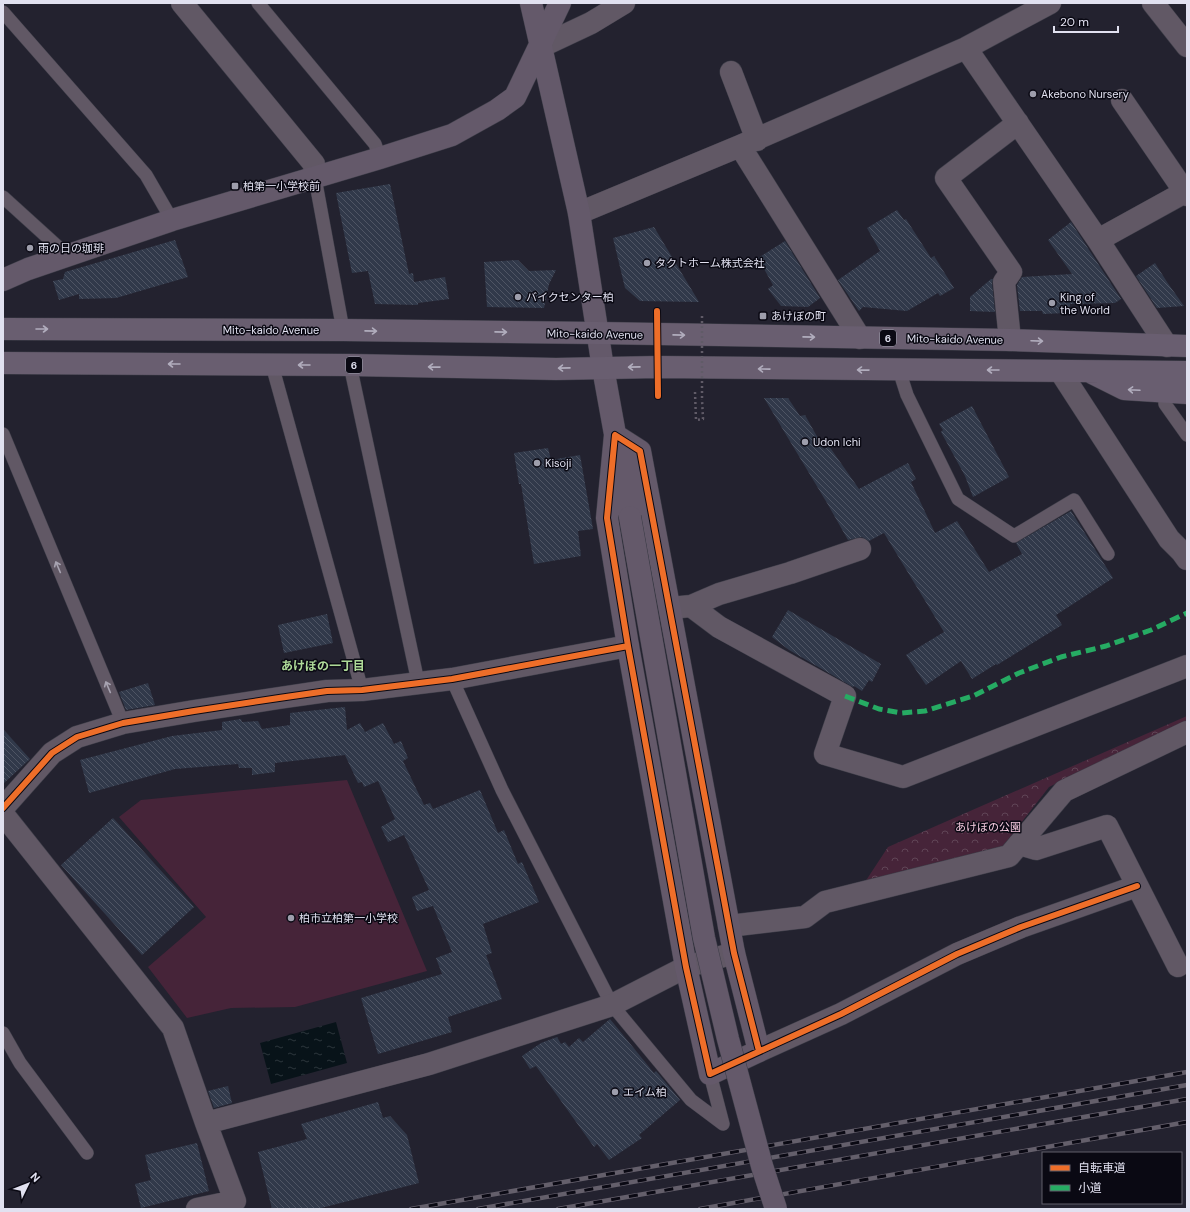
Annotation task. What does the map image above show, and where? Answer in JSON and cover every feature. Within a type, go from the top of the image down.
[{"type":"highway","name":"Mito-kaido Avenue","points":[[3,329],[343,330],[598,333],[1010,340],[1180,346]]},
{"type":"highway","name":"6","points":[[3,363],[350,365],[556,369],[658,367],[1187,372]]},
{"type":"highway","points":[[1088,371],[1124,389],[1187,393]]},
{"type":"street","points":[[182,3],[314,164],[315,178]]},
{"type":"street","points":[[531,3],[578,213],[603,368],[704,938],[728,1039],[762,1166],[776,1209]]},
{"type":"street","points":[[3,280],[61,257],[172,220],[315,178],[452,135],[497,110],[515,97],[560,3]]},
{"type":"street","points":[[540,47],[590,24],[624,3]]},
{"type":"street","points":[[578,213],[749,143],[966,48],[1050,3]]},
{"type":"street","points":[[1153,3],[1187,46]]},
{"type":"street","points":[[966,48],[1098,240],[1180,346]]},
{"type":"street","points":[[731,72],[749,143],[860,338]]},
{"type":"street","points":[[1098,240],[1186,194],[1122,100]]},
{"type":"street","points":[[1010,340],[1004,282],[1011,272],[946,178],[1018,123]]},
{"type":"street","points":[[1060,371],[1169,539],[1187,558]]},
{"type":"street","points":[[615,435],[640,451],[734,953],[759,1051]]},
{"type":"street","points":[[615,435],[607,518],[628,646],[686,967],[710,1074],[841,1014],[957,954],[1021,926],[1137,886]]},
{"type":"street","points":[[670,608],[691,606],[719,594],[790,573],[860,549]]},
{"type":"street","points":[[691,606],[719,627],[845,696],[825,754],[903,777],[1187,666]]},
{"type":"street","points":[[197,1209],[237,1205],[206,1124],[173,1028],[5,822],[52,753],[77,737],[123,723],[194,710],[279,698],[452,679],[628,646]]},
{"type":"street","points":[[729,926],[805,917],[825,902],[1009,856],[1064,791],[1187,732]]},
{"type":"street","points":[[1019,844],[1036,849],[1107,826],[1178,966]]},
{"type":"street","points":[[206,1124],[429,1064],[612,1006],[686,967],[734,953]]},
{"type":"lane","points":[[258,3],[376,144],[380,158]]},
{"type":"lane","points":[[3,12],[146,175],[172,220]]},
{"type":"lane","points":[[315,178],[343,330]]},
{"type":"lane","points":[[3,197],[57,246],[61,257]]},
{"type":"lane","points":[[272,365],[362,690]]},
{"type":"lane","points":[[350,365],[418,682]]},
{"type":"lane","points":[[899,370],[907,395],[958,499],[1014,536],[1074,500],[1108,554]]},
{"type":"lane","points":[[1164,392],[1165,404],[1187,435]]},
{"type":"lane","points":[[3,434],[123,723]]},
{"type":"lane","points":[[452,679],[502,790],[612,1006],[691,1100],[723,1124],[710,1074]]},
{"type":"lane","points":[[3,1033],[20,1063],[87,1153]]},
{"type":"path","points":[[695,392],[696,420],[703,419],[702,316]]},
{"type":"green space","name":"あけぼの公園","points":[[1187,716],[1187,720],[1049,787],[1003,846],[865,882],[888,847]]},
{"type":"green space","points":[[347,780],[427,971],[295,1007],[231,1008],[187,1018],[148,967],[206,917],[119,817],[141,800]]},
{"type":"water","points":[[336,1022],[347,1063],[271,1084],[260,1043]]},
{"type":"building","points":[[390,184],[409,274],[413,273],[414,282],[445,277],[449,299],[418,303],[418,305],[375,304],[368,271],[352,273],[336,193]]},
{"type":"building","points":[[897,210],[904,220],[906,219],[931,258],[934,256],[954,288],[940,296],[938,293],[907,311],[863,307],[859,311],[838,280],[880,251],[867,228]]},
{"type":"building","points":[[1071,222],[1121,299],[1115,303],[1070,304],[1070,311],[1066,311],[1066,313],[1043,314],[1042,311],[1020,311],[1017,285],[1022,277],[1072,274],[1048,240]]},
{"type":"building","name":"タクトホーム株式会社","points":[[654,227],[699,302],[640,301],[625,288],[613,238]]},
{"type":"building","points":[[175,240],[188,277],[116,298],[79,299],[79,294],[59,300],[53,281],[63,279],[65,272]]},
{"type":"building","points":[[785,241],[820,298],[808,307],[781,306],[768,289],[773,285],[758,258]]},
{"type":"building","points":[[518,260],[529,271],[556,270],[549,284],[544,308],[487,307],[484,262]]},
{"type":"building","points":[[1155,263],[1184,306],[1157,308],[1136,276]]},
{"type":"building","points":[[991,279],[993,279],[992,283],[995,312],[970,311],[970,297]]},
{"type":"building","points":[[764,398],[788,398],[800,416],[805,415],[824,449],[829,446],[859,489],[908,463],[916,479],[911,482],[935,533],[957,521],[989,572],[1022,554],[1016,543],[1071,511],[1113,578],[1056,615],[1062,625],[997,665],[996,664],[972,679],[961,661],[926,685],[906,655],[944,632],[884,533],[869,541],[862,537],[848,540]]},
{"type":"building","points":[[972,406],[1009,477],[973,497],[965,476],[941,432],[943,430],[939,424]]},
{"type":"building","points":[[548,448],[551,460],[580,455],[593,529],[578,531],[581,556],[534,564],[521,484],[519,484],[514,453]]},
{"type":"building","points":[[788,610],[881,664],[872,682],[869,680],[862,691],[854,686],[853,687],[789,650],[772,637]]},
{"type":"building","points":[[327,614],[333,643],[284,653],[278,625]]},
{"type":"building","points":[[148,683],[155,705],[126,710],[119,692]]},
{"type":"building","points":[[345,707],[347,730],[360,723],[365,732],[383,723],[394,744],[401,741],[408,758],[403,761],[424,805],[430,803],[433,809],[480,790],[498,833],[504,830],[518,864],[522,862],[539,902],[483,924],[492,953],[486,955],[502,999],[448,1017],[452,1032],[378,1054],[361,998],[442,974],[436,958],[452,952],[433,906],[417,911],[412,897],[429,890],[404,835],[388,842],[381,827],[395,819],[378,781],[364,787],[362,782],[358,783],[345,755],[275,763],[275,772],[252,775],[252,768],[239,768],[238,764],[175,769],[89,793],[80,760],[172,736],[222,730],[222,722],[241,719],[242,722],[258,721],[262,729],[290,725],[290,713]]},
{"type":"building","points":[[3,729],[30,759],[3,784]]},
{"type":"building","points":[[113,818],[194,907],[142,955],[61,865]]},
{"type":"building","name":"エイム柏","points":[[610,1019],[654,1073],[656,1071],[680,1100],[639,1135],[642,1138],[609,1160],[597,1144],[594,1147],[536,1066],[530,1069],[522,1056],[541,1043],[557,1037],[561,1044],[565,1042],[569,1047],[579,1038],[583,1042]]},
{"type":"building","points":[[228,1086],[232,1103],[214,1108],[208,1091]]},
{"type":"building","points":[[378,1102],[383,1118],[390,1116],[407,1135],[419,1183],[317,1209],[272,1209],[258,1152],[307,1139],[301,1124]]},
{"type":"building","points":[[197,1143],[209,1191],[141,1208],[135,1184],[151,1180],[145,1155]]},
{"type":"railway","points":[[411,1209],[1187,1072]]},
{"type":"railway","points":[[478,1209],[1187,1085]]},
{"type":"railway","points":[[558,1209],[1187,1099]]},
{"type":"railway","points":[[700,1209],[1187,1122]]},
{"type":"marked path","points":[[845,696],[879,709],[901,713],[925,711],[973,696],[1019,673],[1061,657],[1106,646],[1151,630],[1187,613]]},
{"type":"cycle path","points":[[657,311],[658,396]]},
{"type":"cycle path","points":[[759,1051],[734,953],[640,451],[615,435],[607,518],[628,646],[686,967],[710,1074],[841,1014],[957,954],[1021,927],[1137,886]]},
{"type":"cycle path","points":[[3,808],[52,753],[77,737],[123,723],[327,691],[362,690],[452,679],[628,646]]},
{"type":"place","name":"Akebono Nursery","points":[[1033,94]]},
{"type":"place","name":"柏第一小学校前","points":[[235,186]]},
{"type":"place","name":"雨の日の珈琲","points":[[30,248]]},
{"type":"place","name":"タクトホーム株式会社","points":[[647,263]]},
{"type":"place","name":"バイクセンター柏","points":[[518,297]]},
{"type":"place","name":"King of the World","points":[[1052,303]]},
{"type":"place","name":"あけぼの町","points":[[763,316]]},
{"type":"place","name":"Udon Ichi","points":[[805,442]]},
{"type":"place","name":"Kisoji","points":[[537,463]]},
{"type":"place","name":"柏市立柏第一小学校","points":[[291,918]]},
{"type":"place","name":"エイム柏","points":[[615,1092]]},
{"type":"district","name":"あけぼの一丁目","points":[[323,666]]}]
